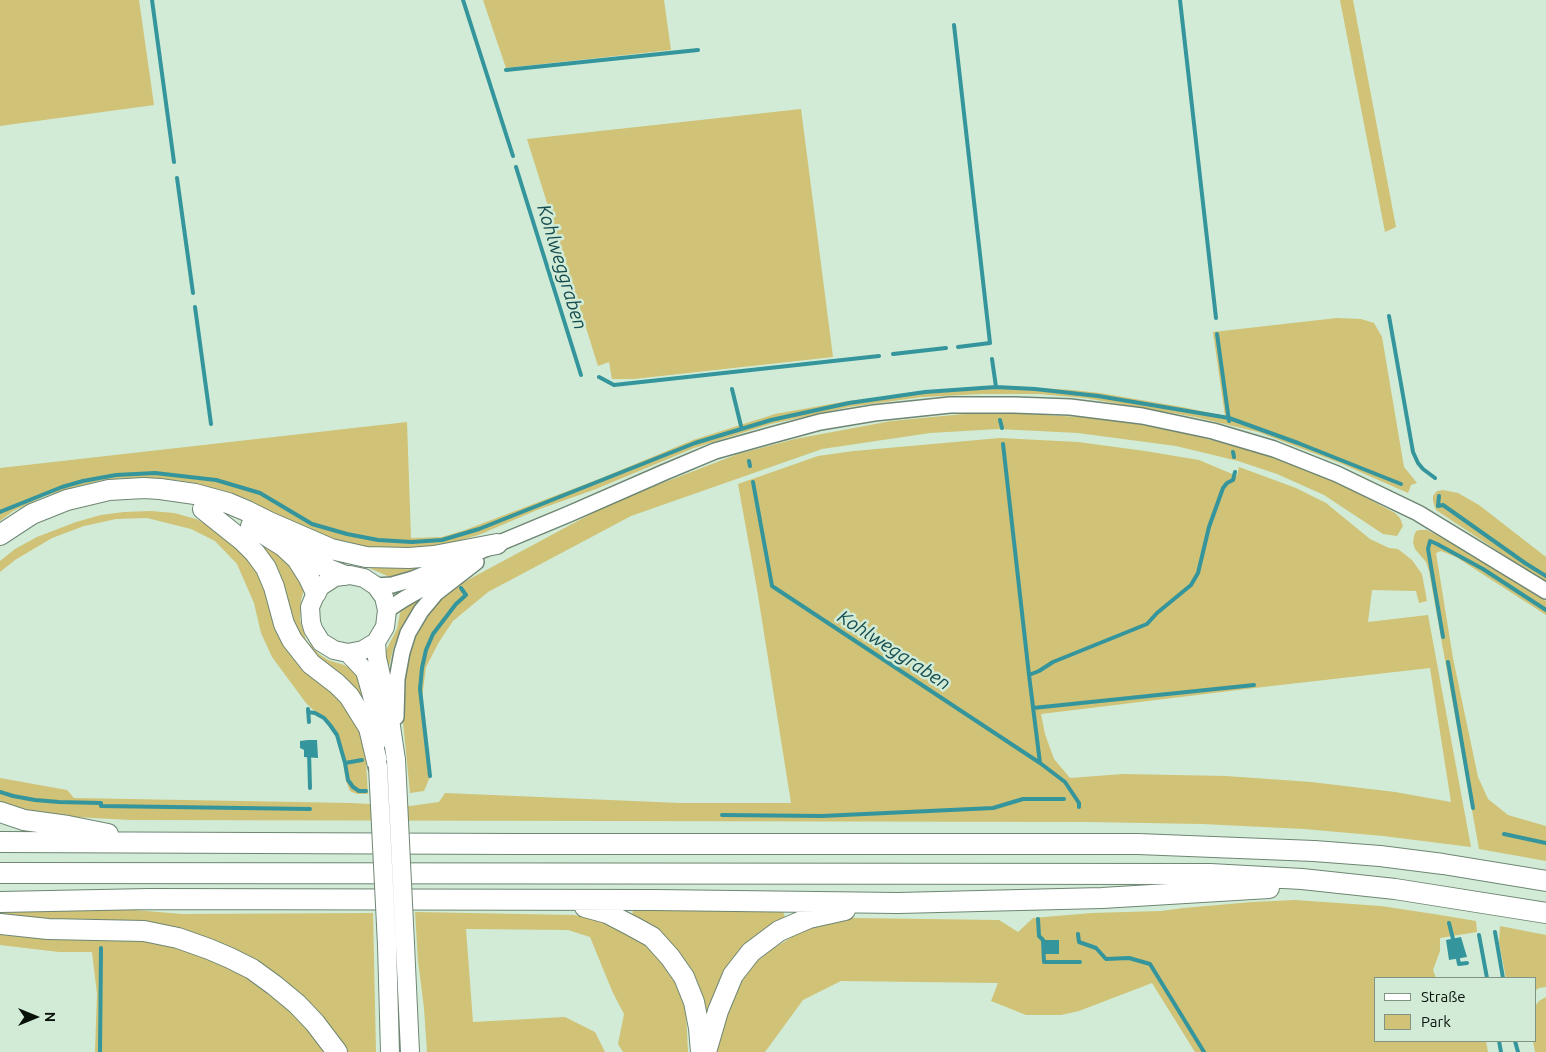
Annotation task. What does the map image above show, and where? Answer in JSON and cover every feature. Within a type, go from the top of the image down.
[{"type":"highway","points":[[0,535],[32,514],[66,500],[92,493],[126,488],[160,489],[195,494],[228,503],[331,549],[366,557],[409,558],[434,556],[497,544]]},
{"type":"highway","points":[[0,546],[29,528],[69,512],[115,503],[161,501],[203,508],[243,522],[283,546],[297,559],[316,593]]},
{"type":"highway","points":[[203,508],[244,541],[266,568],[274,587],[284,624],[292,640],[310,664],[337,684],[349,696],[369,728],[387,763]]},
{"type":"highway","points":[[269,522],[328,569],[343,575]]},
{"type":"highway","points":[[0,812],[24,820],[68,826],[156,843]]},
{"type":"highway","points":[[0,842],[1138,844],[1314,851],[1380,856],[1546,881]]},
{"type":"highway","points":[[0,873],[1210,874],[1341,883],[1449,896],[1546,912]]},
{"type":"highway","points":[[0,902],[149,899],[654,900],[898,903],[1102,898],[1341,883]]},
{"type":"highway","points":[[559,901],[607,913],[652,937],[670,957],[684,978],[694,1002],[701,1052]]},
{"type":"highway","points":[[706,1052],[718,1011],[733,975],[751,952],[779,931],[809,918],[843,910],[898,903]]},
{"type":"highway","points":[[0,924],[48,929],[144,931],[178,938],[209,949],[252,970],[274,985],[297,1004],[315,1023],[337,1052]]},
{"type":"main road","points":[[376,586],[392,585],[413,579],[715,451],[820,422],[874,413],[950,405],[1014,405],[1070,407],[1142,416],[1212,431],[1274,449],[1337,474],[1418,513],[1546,591]]},
{"type":"main road","points":[[387,610],[430,584],[569,514]]},
{"type":"main road","points":[[387,763],[397,679],[408,633],[421,611],[436,592],[476,562]]},
{"type":"main road","points":[[343,575],[364,578],[376,586],[384,597],[387,610],[385,627],[376,642],[363,650],[348,653],[341,652],[321,642],[313,629],[310,614],[310,607],[316,593],[327,581],[343,575]]},
{"type":"main road","points":[[376,642],[377,658],[388,706],[386,945],[390,1052]]},
{"type":"main road","points":[[348,653],[365,671],[370,686],[376,724],[387,763],[405,944],[410,1052]]},
{"type":"green space","points":[[0,0],[139,0],[154,105],[0,126]]},
{"type":"green space","points":[[483,0],[664,0],[671,50],[506,68]]},
{"type":"green space","points":[[1340,0],[1353,0],[1396,227],[1385,232]]},
{"type":"green space","points":[[801,109],[833,357],[634,379],[612,379],[609,362],[598,366],[527,139]]},
{"type":"green space","points":[[1337,318],[1361,319],[1374,323],[1382,337],[1404,467],[1417,483],[1411,485],[1408,493],[1340,463],[1258,432],[1195,417],[1085,398],[1039,394],[982,394],[922,397],[849,407],[771,424],[694,448],[481,534],[427,548],[363,547],[331,540],[295,525],[247,499],[190,482],[157,478],[103,480],[75,487],[45,496],[13,511],[0,521],[0,468],[407,422],[411,538],[442,537],[599,479],[693,440],[775,414],[848,401],[933,391],[1007,386],[1100,393],[1225,416],[1213,332]]},
{"type":"green space","points":[[1010,413],[1096,418],[1149,426],[1268,455],[1354,491],[1395,513],[1400,518],[1403,526],[1397,536],[1383,534],[1324,495],[1277,474],[1238,461],[1176,446],[1078,433],[998,429],[930,433],[822,449],[631,516],[488,592],[453,621],[426,667],[422,698],[430,777],[424,791],[410,793],[402,712],[403,669],[415,635],[426,617],[451,589],[613,502],[738,454],[795,439],[891,421],[964,414]]},
{"type":"green space","points":[[1000,438],[1078,442],[1145,451],[1199,460],[1237,476],[1239,467],[1296,488],[1326,503],[1370,539],[1389,548],[1398,549],[1412,560],[1422,574],[1427,601],[1419,603],[1416,591],[1372,590],[1368,622],[1428,615],[1471,847],[1383,836],[1304,829],[1202,824],[1088,822],[130,820],[39,815],[0,804],[0,778],[67,790],[74,798],[350,803],[410,806],[439,802],[445,793],[680,803],[791,803],[757,589],[738,484],[818,456]],"holes":[[[1430,668],[1451,802],[1395,792],[1311,782],[1226,776],[1123,774],[1070,778],[1054,759],[1045,734],[1041,714]]]},
{"type":"green space","points":[[1443,490],[1458,493],[1479,505],[1546,557],[1546,583],[1436,510],[1433,496],[1437,491]]},
{"type":"green space","points":[[151,511],[174,513],[196,519],[212,527],[245,553],[360,730],[365,749],[368,794],[357,794],[350,791],[346,781],[337,738],[326,722],[306,703],[272,657],[261,633],[254,603],[237,564],[215,541],[191,529],[147,518],[116,519],[84,526],[52,538],[15,560],[0,572],[0,561],[15,549],[37,537],[76,522],[101,515]]},
{"type":"green space","points":[[1427,530],[1457,546],[1546,601],[1546,615],[1456,557],[1441,551],[1436,553],[1453,658],[1478,777],[1488,799],[1508,815],[1546,826],[1546,861],[1479,849],[1429,571],[1426,562],[1415,549],[1413,543],[1416,531]]},
{"type":"green space","points":[[252,533],[285,554],[305,586],[301,600],[300,620],[306,640],[319,654],[328,660],[356,671],[368,709],[305,645]]},
{"type":"green space","points":[[323,557],[444,562],[392,578],[360,564],[335,563]]},
{"type":"green space","points":[[426,594],[415,607],[401,630],[393,649],[387,675],[385,652],[397,629],[400,613],[406,605]]},
{"type":"green space","points":[[1295,900],[1381,906],[1476,921],[1477,932],[1440,938],[1440,951],[1433,970],[1436,977],[1374,977],[1374,1042],[1486,1042],[1488,1052],[1195,1052],[1152,983],[1079,1011],[1061,1015],[1026,1015],[991,1001],[998,983],[841,981],[803,1000],[765,1052],[717,1052],[728,1010],[742,981],[756,962],[774,948],[805,929],[828,922],[852,918],[999,920],[1018,932],[1033,918],[1092,913],[1161,911],[1252,902]]},
{"type":"green space","points":[[0,908],[123,909],[182,914],[373,913],[376,1052],[346,1052],[246,958],[83,922],[0,916]]},
{"type":"green space","points":[[782,909],[785,917],[770,925],[753,939],[709,1012],[703,1011],[649,926],[632,915],[633,910]]},
{"type":"green space","points":[[415,912],[574,915],[593,918],[613,925],[641,941],[656,955],[681,991],[686,1012],[688,1052],[623,1052],[618,1044],[624,1014],[613,993],[590,937],[568,930],[466,929],[473,1022],[565,1017],[595,1032],[605,1052],[427,1052]]},
{"type":"green space","points":[[1500,926],[1546,935],[1546,987],[1536,990],[1536,977],[1506,977],[1499,943]]},
{"type":"green space","points":[[0,935],[127,939],[155,942],[203,955],[237,971],[271,994],[309,1030],[325,1052],[95,1052],[97,994],[92,952],[59,952],[0,945]]},
{"type":"green space","points":[[1546,997],[1546,1052],[1535,1052],[1533,1042],[1536,1042],[1536,1005]]},
{"type":"water","points":[[317,740],[318,758],[304,757],[304,750],[300,748],[300,741]]},
{"type":"water","points":[[1461,937],[1467,957],[1449,960],[1446,940]]},
{"type":"water","points":[[1043,940],[1059,940],[1059,954],[1043,954]]},
{"type":"waterway","points":[[152,0],[174,162]]},
{"type":"waterway","name":"Kohlweggraben","points":[[463,0],[513,156]]},
{"type":"waterway","points":[[1180,0],[1216,318]]},
{"type":"waterway","points":[[954,25],[990,343],[958,347]]},
{"type":"waterway","points":[[506,70],[698,50]]},
{"type":"waterway","name":"Kohlweggraben","points":[[516,167],[581,375]]},
{"type":"waterway","points":[[177,178],[193,293]]},
{"type":"waterway","points":[[195,307],[211,424]]},
{"type":"waterway","points":[[1389,316],[1413,452],[1423,469],[1435,478]]},
{"type":"waterway","points":[[1217,334],[1229,421]]},
{"type":"waterway","points":[[893,354],[946,348]]},
{"type":"waterway","points":[[599,377],[614,385],[879,356]]},
{"type":"waterway","points":[[992,359],[996,387]]},
{"type":"waterway","points":[[0,512],[62,487],[83,481],[116,475],[155,473],[216,480],[260,493],[312,524],[347,534],[378,540],[412,542],[442,540],[479,529],[695,443],[771,420],[849,403],[925,392],[996,387],[1098,396],[1229,418],[1401,484]]},
{"type":"waterway","name":"Kohlweggraben","points":[[732,389],[741,426]]},
{"type":"waterway","points":[[1000,420],[1002,428]]},
{"type":"waterway","points":[[1003,444],[1040,763]]},
{"type":"waterway","points":[[1233,452],[1234,457]]},
{"type":"waterway","name":"Kohlweggraben","points":[[749,461],[750,466]]},
{"type":"waterway","points":[[1029,675],[1053,662],[1147,624],[1157,613],[1191,585],[1198,573],[1209,527],[1223,488],[1233,480],[1235,472]]},
{"type":"waterway","name":"Kohlweggraben","points":[[753,482],[772,586],[1040,763],[1065,782],[1079,803],[1079,807]]},
{"type":"waterway","points":[[1439,496],[1438,506],[1443,505],[1546,576]]},
{"type":"waterway","points":[[1443,637],[1428,549],[1430,541],[1483,569],[1546,610]]},
{"type":"waterway","points":[[430,776],[420,689],[422,668],[426,650],[433,634],[456,604],[466,595],[461,588]]},
{"type":"waterway","points":[[1448,662],[1473,808]]},
{"type":"waterway","points":[[1033,708],[1254,685]]},
{"type":"waterway","points":[[308,709],[309,722]]},
{"type":"waterway","points":[[308,712],[315,713],[324,718],[330,725],[337,735],[345,763],[362,760]]},
{"type":"waterway","points":[[309,752],[310,788]]},
{"type":"waterway","points":[[345,763],[348,780],[353,787],[359,791],[366,791]]},
{"type":"waterway","points":[[0,792],[35,800],[101,803],[101,806],[310,809]]},
{"type":"waterway","points":[[722,815],[822,816],[993,808],[1023,799],[1064,799]]},
{"type":"waterway","points":[[1504,834],[1546,843]]},
{"type":"waterway","points":[[1038,919],[1039,936],[1043,940],[1044,962],[1080,962]]},
{"type":"waterway","points":[[1449,923],[1454,943]]},
{"type":"waterway","points":[[1495,932],[1503,977]]},
{"type":"waterway","name":"Kohlweggraben","points":[[1078,934],[1079,942],[1096,948],[1106,959],[1129,958],[1150,964],[1204,1052]]},
{"type":"waterway","points":[[1479,935],[1487,977]]},
{"type":"waterway","points":[[100,1052],[101,948]]},
{"type":"waterway","points":[[1457,954],[1459,964],[1467,963]]},
{"type":"waterway","points":[[1499,1042],[1501,1052]]},
{"type":"waterway","points":[[1515,1042],[1518,1052]]}]
